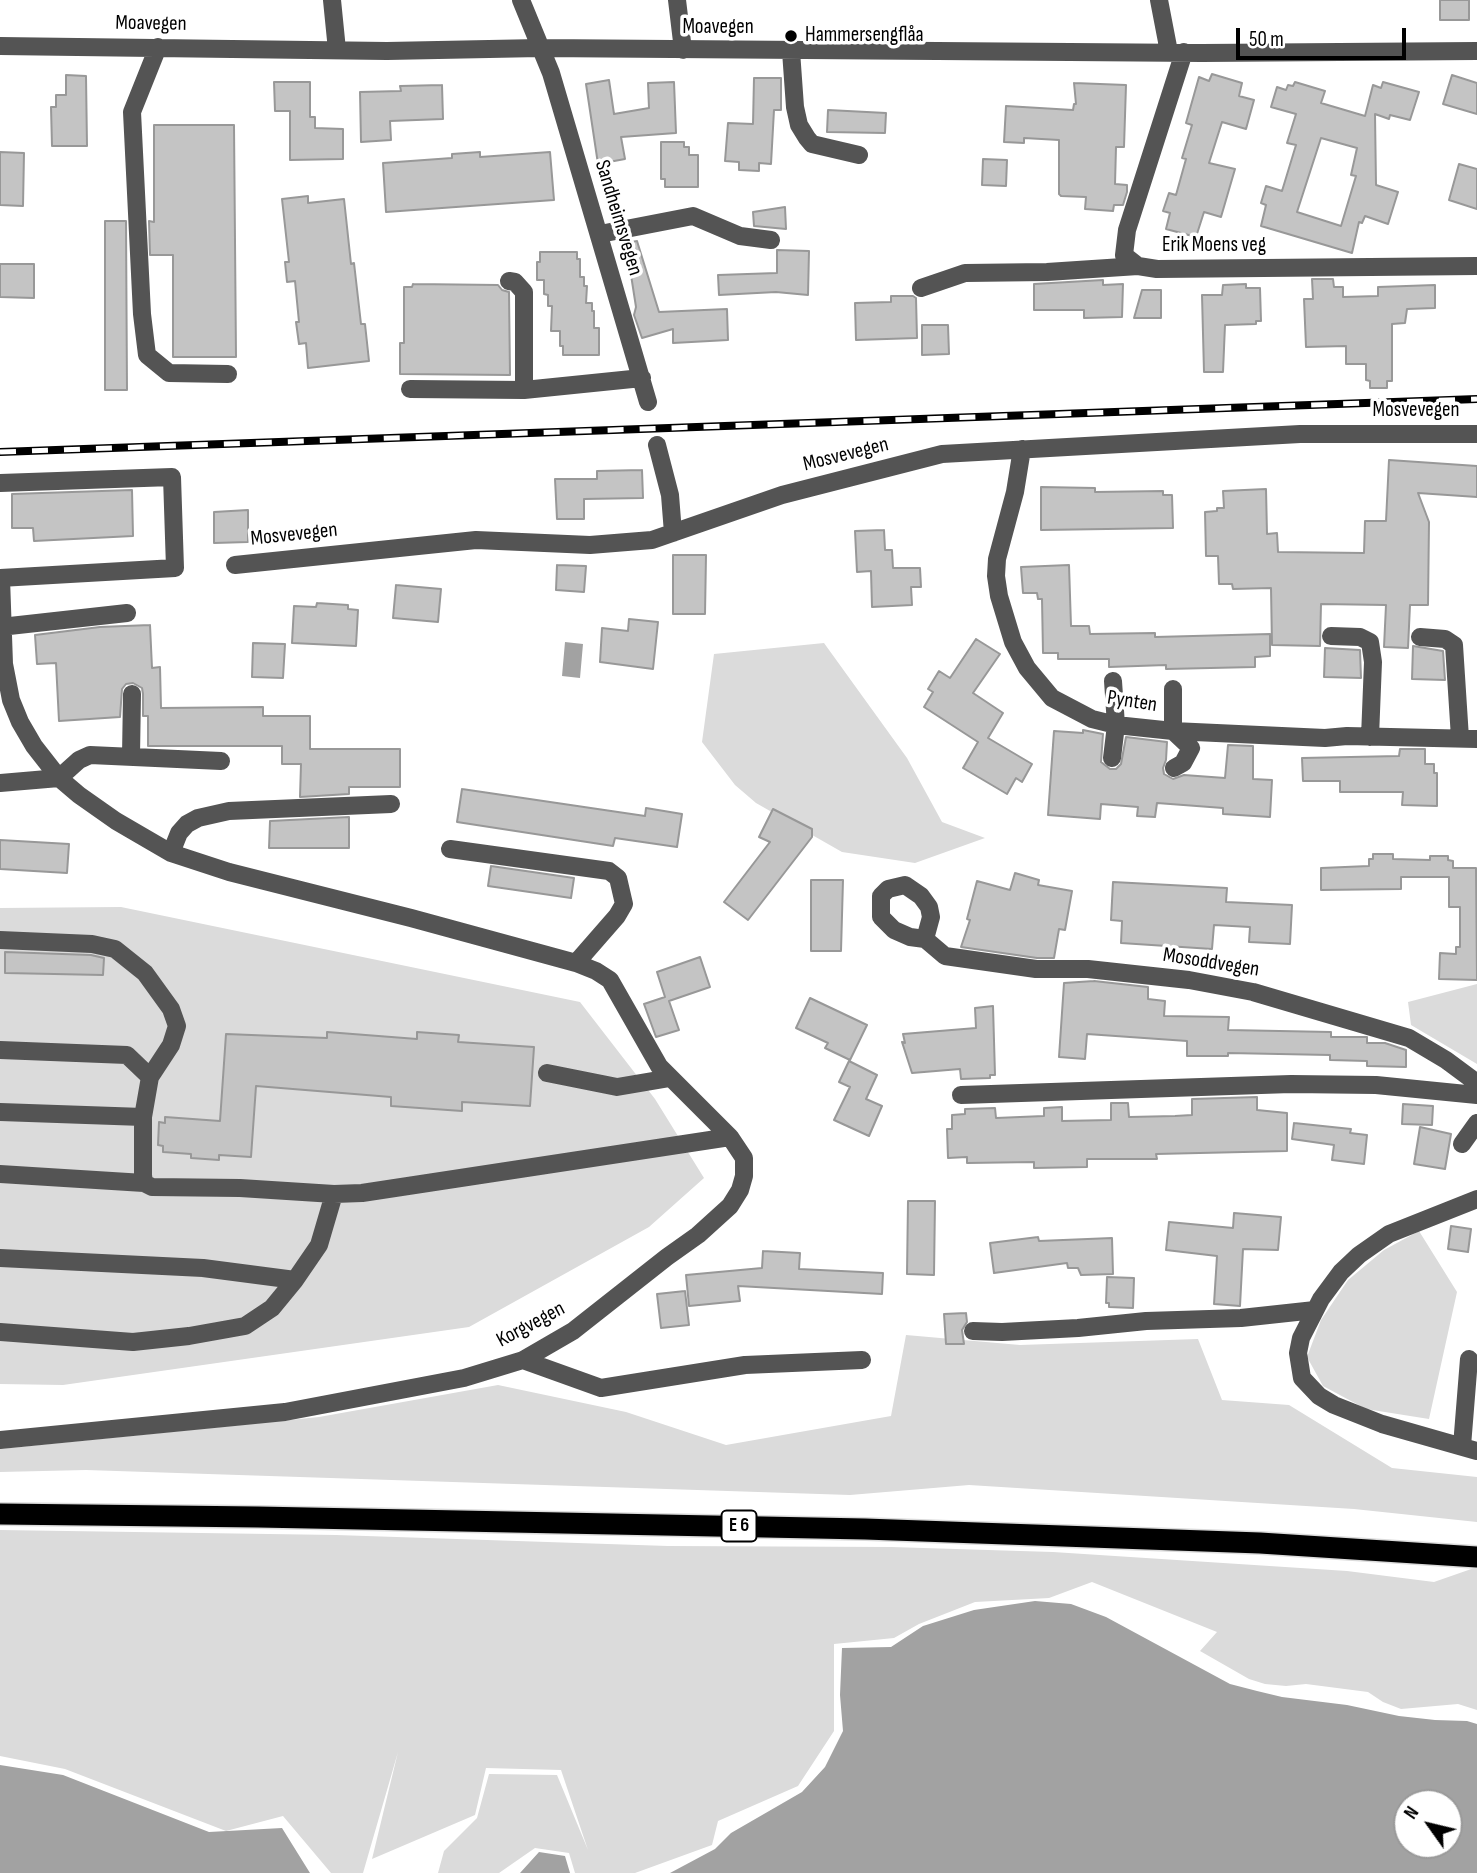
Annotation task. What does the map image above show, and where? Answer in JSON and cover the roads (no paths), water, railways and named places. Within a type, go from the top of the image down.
[{"type":"highway","name":"E 6","points":[[0,1514],[356,1518],[865,1529],[1260,1543],[1477,1557]]},
{"type":"street","points":[[331,0],[337,50]]},
{"type":"street","name":"Sandheimsvegen","points":[[521,0],[551,73],[648,402]]},
{"type":"street","points":[[677,0],[683,50]]},
{"type":"street","points":[[1159,0],[1177,52]]},
{"type":"street","name":"Moavegen","points":[[0,46],[337,50],[540,48],[791,51],[1477,51]]},
{"type":"street","points":[[158,47],[132,111],[142,314],[148,355],[169,373],[228,374]]},
{"type":"street","points":[[791,51],[795,107],[799,125],[807,138],[812,144],[859,155]]},
{"type":"street","name":"Erik Moens veg","points":[[1177,52],[1127,230],[1124,255],[1138,266],[1157,269],[1477,266]]},
{"type":"street","points":[[600,234],[693,216],[740,236],[771,240]]},
{"type":"street","points":[[921,288],[965,273],[1047,272],[1138,266]]},
{"type":"street","points":[[509,281],[515,282],[524,292],[524,390]]},
{"type":"street","points":[[410,389],[524,390],[642,378]]},
{"type":"street","name":"Mosvevegen","points":[[235,565],[476,540],[590,545],[652,540],[782,495],[942,454],[1300,434],[1477,434]]},
{"type":"street","points":[[657,445],[670,495],[673,533]]},
{"type":"street","name":"Pynten","points":[[1022,449],[1015,492],[997,559],[999,596],[1013,642],[1027,668],[1052,698],[1092,719],[1173,732],[1325,738],[1469,738]]},
{"type":"street","points":[[0,483],[172,477],[175,568],[1,578],[4,664],[11,699],[34,746],[59,778],[116,821],[171,853],[229,872],[576,963],[617,916],[624,904],[618,878],[610,871],[450,849]]},
{"type":"street","points":[[1,627],[127,613]]},
{"type":"street","points":[[1331,636],[1360,637],[1370,642],[1373,663],[1370,737]]},
{"type":"street","points":[[1420,637],[1445,639],[1454,645],[1469,738]]},
{"type":"street","points":[[1112,758],[1116,724],[1113,681]]},
{"type":"street","points":[[1173,689],[1173,732],[1191,748],[1183,763],[1174,768]]},
{"type":"street","points":[[131,756],[132,694]]},
{"type":"street","points":[[0,783],[59,778],[79,760],[90,755],[221,761]]},
{"type":"street","points":[[171,853],[179,833],[187,824],[198,818],[229,811],[391,803]]},
{"type":"street","name":"Mosoddvegen","points":[[925,939],[945,956],[985,964],[1189,980],[1254,992],[1409,1038],[1477,1083]]},
{"type":"street","points":[[0,940],[92,944],[115,949],[145,973],[171,1009],[177,1026],[172,1045],[150,1077],[142,1117],[144,1183]]},
{"type":"street","name":"Korgvegen","points":[[0,1440],[285,1412],[464,1378],[523,1360],[573,1331],[698,1235],[730,1206],[740,1190],[744,1176],[744,1158],[730,1137],[670,1078],[645,1044],[610,980],[576,963]]},
{"type":"street","points":[[0,1050],[127,1055],[150,1077]]},
{"type":"street","points":[[547,1073],[617,1087],[670,1078]]},
{"type":"street","points":[[961,1095],[1291,1084],[1376,1085],[1477,1095]]},
{"type":"street","points":[[0,1112],[142,1117]]},
{"type":"street","points":[[1462,1144],[1477,1123]]},
{"type":"street","points":[[0,1174],[144,1183],[164,1189],[240,1188],[334,1194],[362,1193],[730,1137]]},
{"type":"street","points":[[0,1332],[133,1342],[244,1326],[272,1308],[319,1245],[334,1194]]},
{"type":"street","points":[[1469,1359],[1470,1449],[1382,1424],[1334,1405],[1309,1387],[1302,1378],[1298,1353],[1301,1338],[1315,1310],[1341,1272],[1376,1242],[1390,1234],[1477,1199]]},
{"type":"street","points":[[0,1258],[203,1269],[295,1280]]},
{"type":"street","points":[[973,1331],[1002,1332],[1146,1321],[1241,1318],[1315,1310]]},
{"type":"street","points":[[523,1360],[601,1388],[745,1365],[862,1360]]},
{"type":"railway","points":[[0,452],[1477,399]]},
{"type":"place","name":"Hammersengflåa","points":[[791,36]]}]
